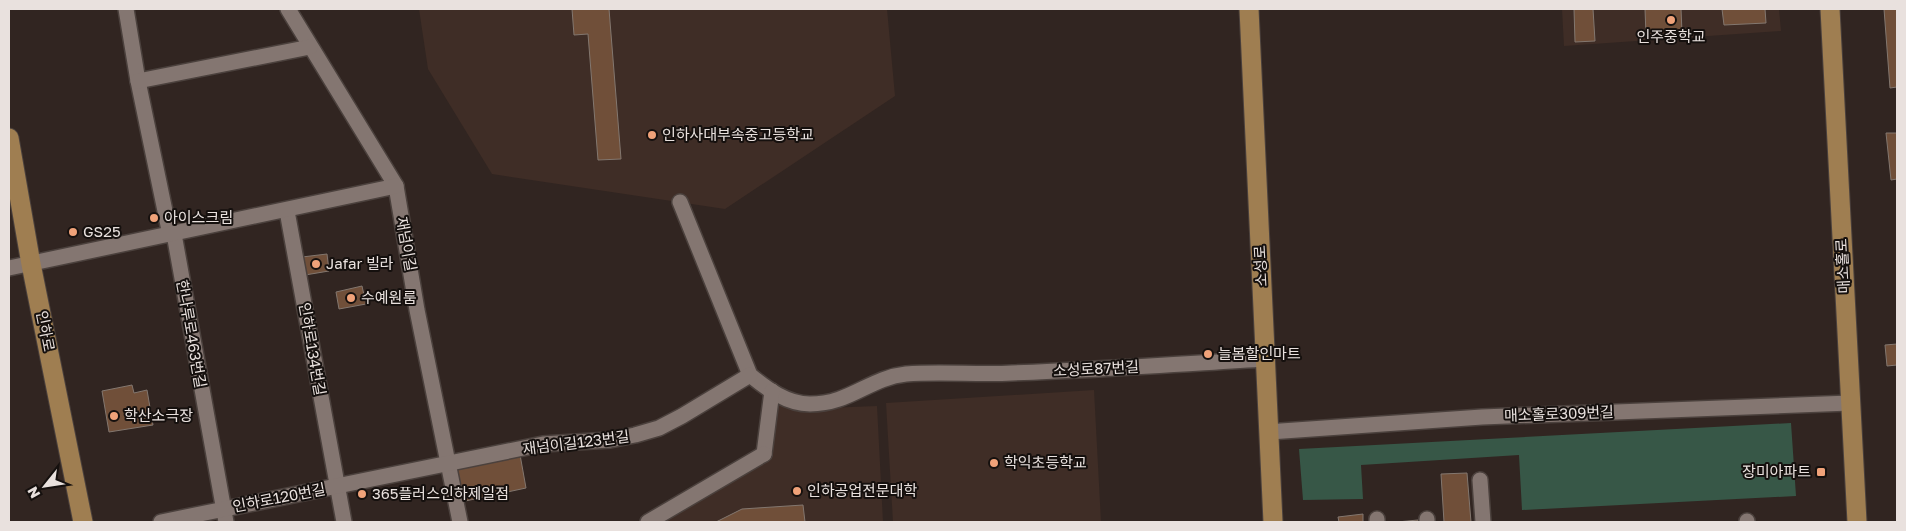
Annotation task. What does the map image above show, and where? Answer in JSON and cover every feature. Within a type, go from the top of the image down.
[{"type":"main road","name":"소성로","points":[[1249,9],[1268,432],[1274,522]]},
{"type":"main road","name":"매소홀로","points":[[1830,9],[1857,522]]},
{"type":"main road","name":"인하로","points":[[9,138],[31,264],[83,522]]},
{"type":"street","name":"한나루로463번길","points":[[126,9],[138,81],[172,235],[224,516]]},
{"type":"street","name":"재넘이길","points":[[288,9],[396,186],[418,310],[460,522]]},
{"type":"street","points":[[138,81],[310,47]]},
{"type":"street","points":[[9,268],[287,211],[396,186]]},
{"type":"street","points":[[648,522],[764,454],[772,391],[750,375],[680,202]]},
{"type":"street","name":"인하로134번길","points":[[287,211],[338,486]]},
{"type":"street","name":"소성로87번길","points":[[772,391],[788,400],[808,404],[831,403],[884,379],[903,374],[1011,373],[1265,359]]},
{"type":"street","name":"재넘이길123번길","points":[[448,464],[543,444],[610,440],[659,428],[750,375]]},
{"type":"street","name":"매소홀로309번길","points":[[1268,432],[1482,417],[1850,403]]},
{"type":"street","name":"인하로120번길","points":[[161,522],[224,516],[338,486],[448,464]]},
{"type":"street","points":[[1480,480],[1483,522]]},
{"type":"street","name":"인하로120번길","points":[[338,486],[344,522]]},
{"type":"shaded area","name":"인하사대부속중고등학교","points":[[419,9],[887,9],[895,96],[725,209],[492,174],[428,69]]},
{"type":"shaded area","name":"인주중학교","points":[[1562,9],[1779,9],[1781,31],[1564,46]]},
{"type":"shaded area","name":"학익초등학교","points":[[1094,390],[1101,522],[893,522],[886,403]]},
{"type":"shaded area","name":"인하공업전문대학","points":[[777,403],[826,408],[877,406],[883,522],[656,522],[767,459]]},
{"type":"green space","points":[[1791,423],[1796,496],[1522,510],[1519,455],[1361,465],[1363,499],[1303,500],[1299,449]]},
{"type":"building","points":[[572,9],[609,9],[621,159],[598,160],[588,34],[574,35]]},
{"type":"building","points":[[1574,9],[1593,9],[1595,41],[1575,42]]},
{"type":"building","points":[[1645,9],[1681,9],[1682,33],[1646,35]]},
{"type":"building","points":[[1722,9],[1765,9],[1766,23],[1724,25]]},
{"type":"building","points":[[1884,9],[1897,9],[1897,87],[1890,88]]},
{"type":"building","points":[[1886,133],[1897,133],[1897,179],[1891,180]]},
{"type":"building","name":"Jafar 빌라","points":[[327,254],[329,271],[305,275],[302,257]]},
{"type":"building","name":"수예원룸","points":[[362,286],[366,304],[339,309],[336,292]]},
{"type":"building","points":[[1897,344],[1897,365],[1887,366],[1885,345]]},
{"type":"building","points":[[132,385],[134,393],[147,390],[153,425],[109,432],[102,391]]},
{"type":"building","points":[[519,449],[526,488],[456,503],[448,464]]},
{"type":"building","points":[[1467,473],[1471,522],[1444,522],[1441,474]]},
{"type":"building","points":[[803,505],[805,522],[716,522],[742,509]]},
{"type":"building","points":[[1363,514],[1363,522],[1339,522],[1338,517]]},
{"type":"building","points":[[1418,520],[1418,522],[1397,522]]},
{"type":"place","name":"인주중학교","points":[[1671,20]]},
{"type":"place","name":"인하사대부속중고등학교","points":[[652,135]]},
{"type":"place","name":"아이스크림","points":[[154,218]]},
{"type":"place","name":"GS25","points":[[73,232]]},
{"type":"place","name":"Jafar 빌라","points":[[316,264]]},
{"type":"place","name":"수예원룸","points":[[351,298]]},
{"type":"place","name":"늘봄할인마트","points":[[1208,354]]},
{"type":"place","name":"학산소극장","points":[[114,416]]},
{"type":"place","name":"학익초등학교","points":[[994,463]]},
{"type":"place","name":"장미아파트","points":[[1821,472]]},
{"type":"place","name":"인하공업전문대학","points":[[797,491]]},
{"type":"place","name":"365플러스인하제일점","points":[[362,494]]}]
